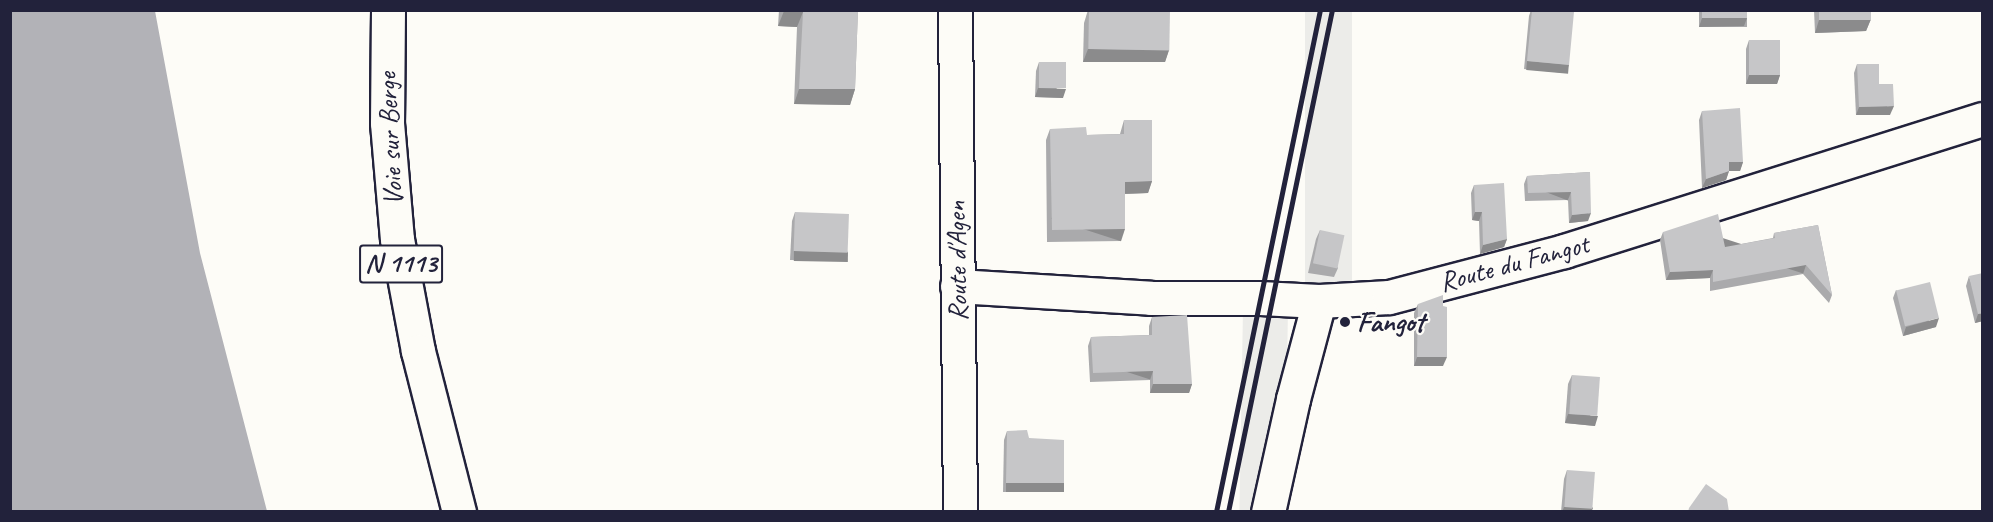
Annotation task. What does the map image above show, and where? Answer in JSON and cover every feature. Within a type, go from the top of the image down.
[{"type":"street","name":"Voie sur Berge","points":[[388,10],[385,60],[387,123],[397,239],[418,351],[459,512]]},
{"type":"street","name":"Route d'Agen","points":[[955,10],[960,512]]},
{"type":"street","name":"Route du Fangot","points":[[957,286],[1151,298],[1272,298],[1319,301],[1389,297],[1564,251],[1983,119]]},
{"type":"street","points":[[1268,512],[1293,399],[1319,301]]},
{"type":"shaded area","points":[[10,11],[155,11],[200,253],[267,511],[11,511]]},
{"type":"shaded area","points":[[1305,11],[1352,11],[1352,288],[1305,288]]},
{"type":"shaded area","points":[[1243,309],[1288,310],[1284,512],[1239,512]]},
{"type":"building","points":[[784,10],[858,10],[855,89],[799,89],[803,12]]},
{"type":"building","points":[[1089,10],[1170,11],[1169,50],[1088,49]]},
{"type":"building","points":[[1532,10],[1574,12],[1569,65],[1527,61]]},
{"type":"building","points":[[1702,10],[1747,10],[1747,18],[1702,18]]},
{"type":"building","points":[[1819,10],[1871,10],[1871,20],[1819,20]]},
{"type":"building","points":[[1749,40],[1780,40],[1780,75],[1749,75]]},
{"type":"building","points":[[1039,62],[1066,62],[1066,88],[1039,88]]},
{"type":"building","points":[[1857,64],[1879,64],[1879,84],[1893,84],[1894,106],[1859,107]]},
{"type":"building","points":[[1740,108],[1743,162],[1729,162],[1729,171],[1706,179],[1702,111]]},
{"type":"building","points":[[1124,120],[1152,120],[1152,181],[1125,182],[1125,229],[1052,230],[1050,129],[1086,127],[1087,135],[1124,134]]},
{"type":"building","points":[[1590,172],[1591,213],[1572,215],[1571,192],[1528,193],[1527,176]]},
{"type":"building","points":[[1504,183],[1507,239],[1483,245],[1482,212],[1475,212],[1474,185]]},
{"type":"building","points":[[795,212],[849,214],[848,253],[794,251]]},
{"type":"building","points":[[1718,214],[1725,247],[1775,238],[1774,233],[1818,225],[1832,295],[1806,265],[1713,282],[1713,270],[1670,272],[1663,232]]},
{"type":"building","points":[[1320,230],[1344,235],[1337,268],[1313,263]]},
{"type":"building","points":[[1983,273],[1983,313],[1978,314],[1969,276]]},
{"type":"building","points":[[1930,282],[1939,318],[1905,326],[1896,290]]},
{"type":"building","points":[[1443,295],[1443,306],[1447,307],[1447,357],[1417,357],[1418,304]]},
{"type":"building","points":[[1187,315],[1192,384],[1153,384],[1153,371],[1093,373],[1091,337],[1152,335],[1152,317]]},
{"type":"building","points":[[1572,375],[1600,377],[1597,416],[1569,414]]},
{"type":"building","points":[[1027,430],[1029,438],[1064,440],[1064,483],[1006,483],[1007,431]]},
{"type":"building","points":[[1567,470],[1595,472],[1592,509],[1564,507]]},
{"type":"building","points":[[1706,484],[1727,499],[1729,512],[1688,512]]},
{"type":"railway","points":[[1216,512],[1320,10]]},
{"type":"railway","points":[[1228,512],[1332,10]]},
{"type":"place","name":"Fangot","points":[[1345,322]]}]
